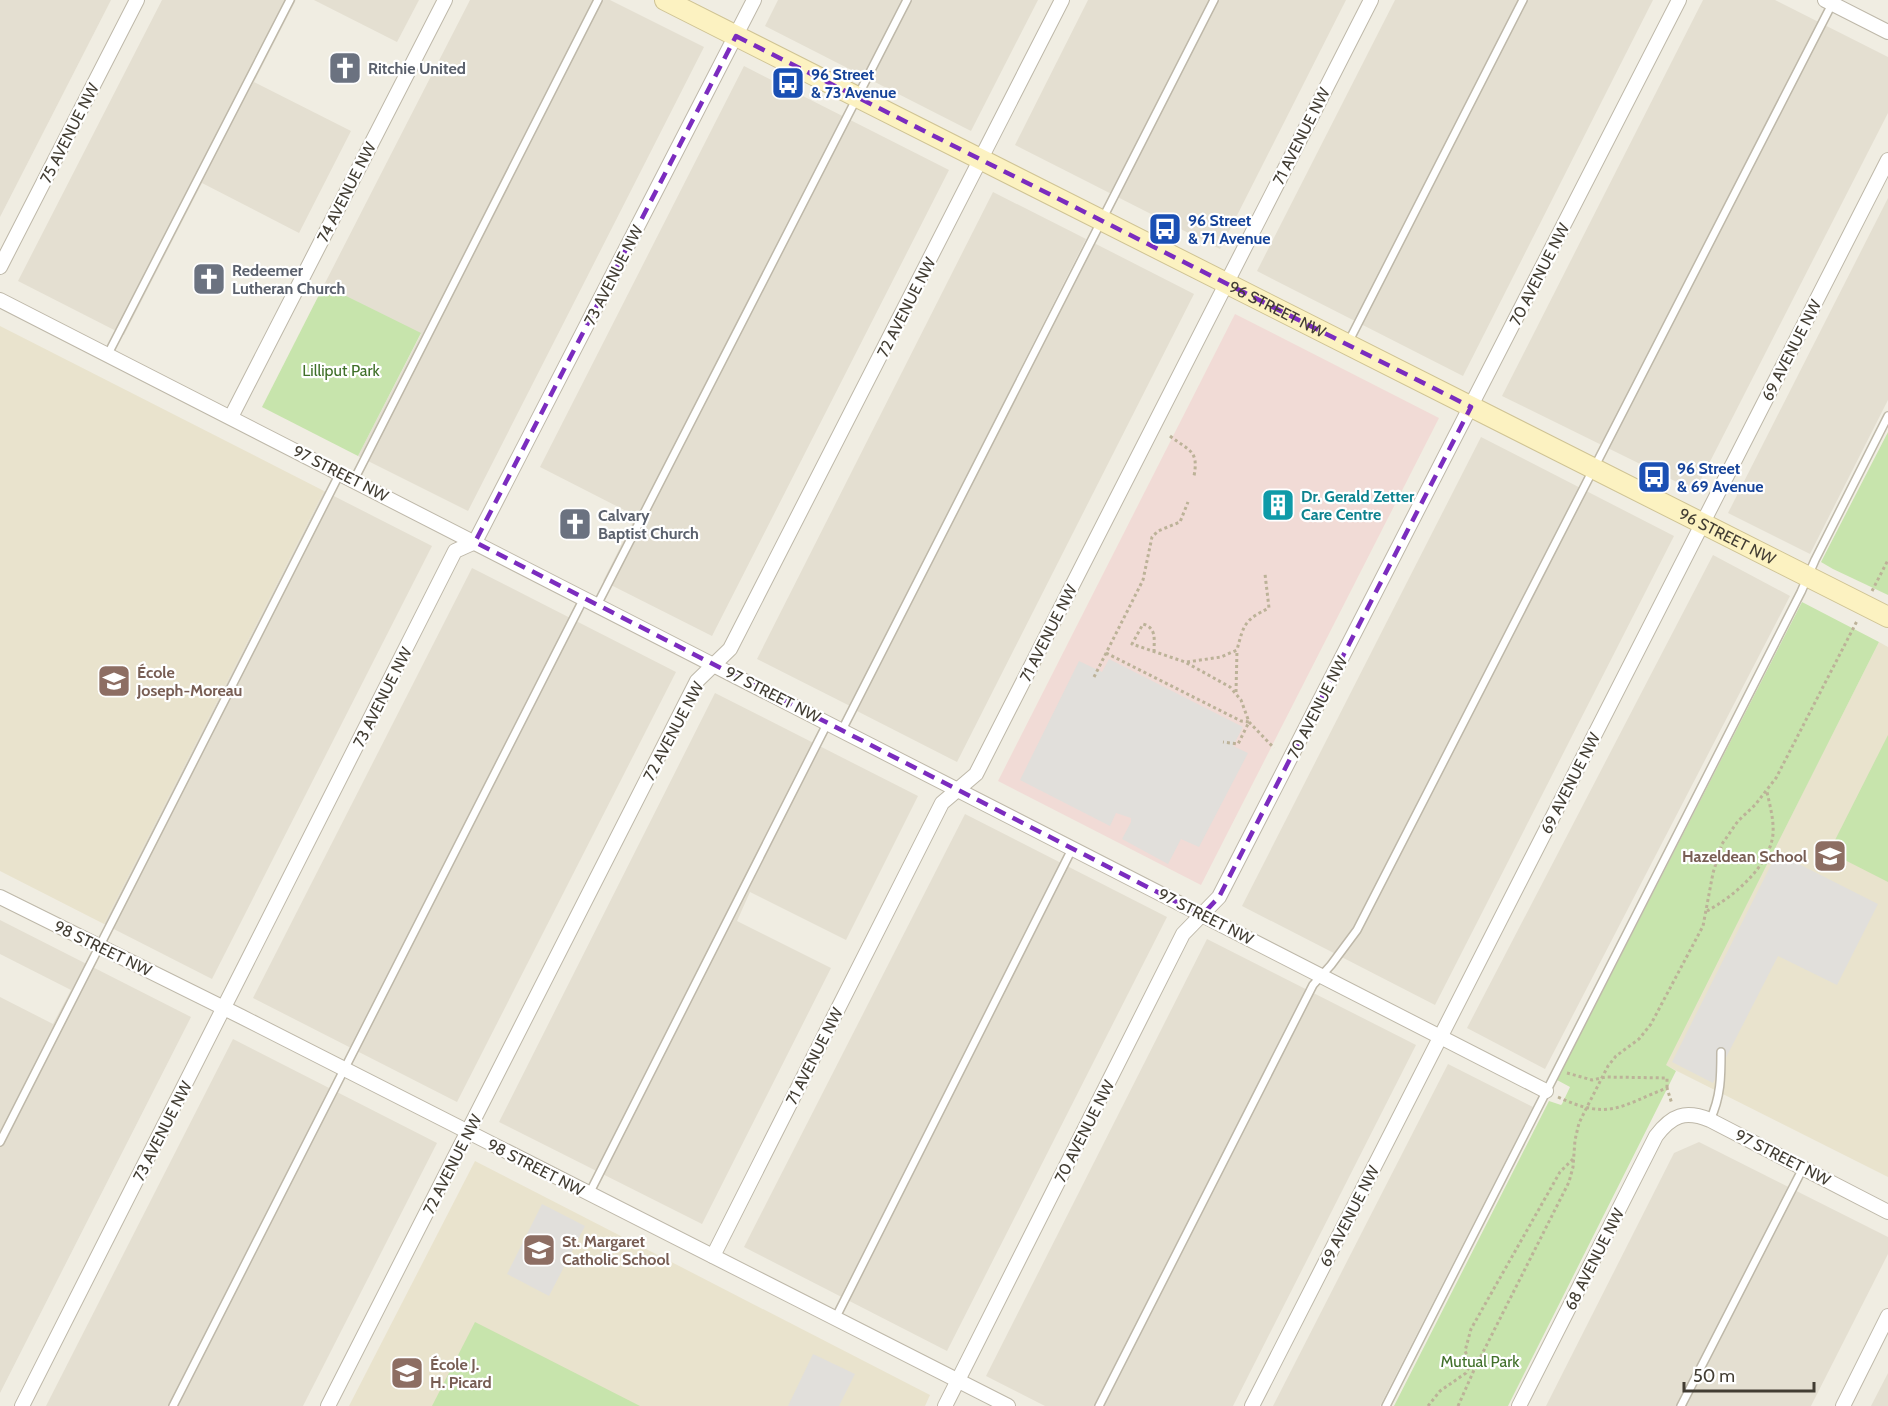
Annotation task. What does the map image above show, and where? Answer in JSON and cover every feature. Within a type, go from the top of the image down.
[{"type":"street","name":"75 AVENUE NW","points":[[0,267],[137,0]]},
{"type":"street","name":"74 AVENUE NW","points":[[231,417],[445,0]]},
{"type":"street","name":"96 STREET NW","points":[[666,0],[1888,616]]},
{"type":"street","name":"73 AVENUE NW","points":[[22,1406],[455,551],[475,542],[754,0]]},
{"type":"street","name":"72 AVENUE NW","points":[[328,1406],[697,681],[730,649],[1062,0]]},
{"type":"street","name":"71 AVENUE NW","points":[[713,1256],[942,803],[976,774],[1371,0]]},
{"type":"street","name":"70 AVENUE NW","points":[[945,1406],[1183,934],[1219,897],[1679,0]]},
{"type":"street","points":[[1830,1],[1888,32]]},
{"type":"street","name":"69 AVENUE NW","points":[[1252,1406],[1888,160]]},
{"type":"street","name":"97 STREET NW","points":[[0,300],[1546,1091]]},
{"type":"street","name":"98 STREET NW","points":[[0,897],[1008,1406]]},
{"type":"street","name":"97 STREET NW","points":[[1674,1110],[1710,1120],[1888,1212]]},
{"type":"street","name":"68 AVENUE NW","points":[[1519,1406],[1656,1136],[1674,1110]]},
{"type":"street","points":[[1843,1406],[1888,1316]]},
{"type":"lane","points":[[108,354],[290,0]]},
{"type":"lane","points":[[354,480],[598,0]]},
{"type":"lane","points":[[597,605],[907,0]]},
{"type":"lane","points":[[842,730],[1214,0]]},
{"type":"lane","points":[[1348,344],[1523,0]]},
{"type":"lane","points":[[1099,1406],[1313,985],[1357,930],[1595,468],[1830,1]]},
{"type":"lane","points":[[1386,1406],[1888,416]]},
{"type":"lane","points":[[0,1142],[340,472]]},
{"type":"lane","points":[[173,1406],[584,598]]},
{"type":"lane","points":[[589,1194],[828,723]]},
{"type":"lane","points":[[835,1319],[1072,849]]},
{"type":"lane","points":[[1710,1120],[1717,1105],[1721,1083],[1721,1052]]},
{"type":"lane","points":[[1681,1406],[1803,1167]]},
{"type":"path","points":[[1170,436],[1194,455],[1197,462],[1194,476]]},
{"type":"path","points":[[1094,677],[1143,580],[1152,537],[1158,531],[1180,522],[1188,502]]},
{"type":"path","points":[[1873,590],[1888,560]]},
{"type":"path","points":[[1236,692],[1241,634],[1247,620],[1269,608],[1264,574]]},
{"type":"path","points":[[1458,1406],[1569,1182],[1579,1123],[1587,1107],[1608,1066],[1616,1056],[1639,1039],[1651,1024],[1703,926],[1713,873],[1722,844],[1738,821],[1767,792],[1784,764],[1857,621]]},
{"type":"path","points":[[1154,652],[1154,632],[1150,626],[1143,624],[1132,644],[1154,652],[1185,662],[1236,692],[1242,700],[1249,722],[1274,748]]},
{"type":"path","points":[[1185,662],[1212,659],[1238,650]]},
{"type":"path","points":[[1106,653],[1241,721],[1249,722]]},
{"type":"path","points":[[1223,742],[1238,744],[1249,722]]},
{"type":"path","points":[[1707,911],[1721,904],[1749,879],[1771,846],[1773,821],[1767,792]]},
{"type":"path","points":[[1557,1068],[1592,1080],[1603,1077],[1667,1078],[1667,1088],[1674,1110]]},
{"type":"path","points":[[1546,1091],[1568,1101],[1603,1110],[1620,1107],[1667,1088]]},
{"type":"path","points":[[1428,1406],[1440,1390],[1466,1373],[1469,1368],[1471,1363],[1465,1350],[1471,1329],[1560,1172],[1572,1159]]},
{"type":"path","points":[[1469,1368],[1474,1370]]},
{"type":"highlighted area","points":[[736,36],[1471,407],[1219,897],[1202,915],[475,542]]},
{"type":"shaded area","points":[[0,0],[111,0],[0,217]]},
{"type":"shaded area","points":[[162,0],[296,0],[254,82],[351,131],[299,233],[202,183],[124,335],[18,281]]},
{"type":"shaded area","points":[[314,0],[419,0],[397,42]]},
{"type":"shaded area","points":[[470,0],[610,0],[704,47],[468,511],[358,456],[421,334],[324,285]]},
{"type":"shaded area","points":[[778,0],[1038,0],[971,131],[765,26]]},
{"type":"shaded area","points":[[1088,0],[1346,0],[1220,249],[1015,145]]},
{"type":"shaded area","points":[[1395,0],[1653,0],[1463,376],[1257,271]]},
{"type":"shaded area","points":[[1703,0],[1775,0],[1888,57],[1888,113],[1695,491],[1502,396]]},
{"type":"shaded area","points":[[744,66],[949,170],[712,636],[603,581],[636,516],[540,467]]},
{"type":"shaded area","points":[[993,192],[1086,239],[850,706],[757,659]]},
{"type":"shaded area","points":[[1888,198],[1888,400],[1810,554],[1728,513]]},
{"type":"shaded area","points":[[1094,243],[1194,294],[957,762],[857,711]]},
{"type":"shaded area","points":[[1235,314],[1439,418],[1201,885],[998,781]]},
{"type":"shaded area","name":"École Joseph-Moreau","points":[[0,326],[324,491],[104,924],[0,871]]},
{"type":"shaded area","points":[[1481,437],[1674,536],[1435,1005],[1242,906]]},
{"type":"shaded area","points":[[324,491],[432,546],[212,979],[104,924]]},
{"type":"shaded area","points":[[1713,555],[1790,596],[1545,1069],[1467,1028]]},
{"type":"shaded area","points":[[472,568],[676,672],[457,1102],[253,998]]},
{"type":"shaded area","name":"Hazeldean School","points":[[1879,642],[1888,647],[1888,1177],[1665,1065]]},
{"type":"shaded area","points":[[1109,659],[1243,727],[1233,746],[1248,753],[1199,847],[1181,839],[1168,864],[1122,839],[1131,818],[1116,813],[1110,826],[1020,780],[1079,661],[1102,672]]},
{"type":"shaded area","points":[[715,693],[918,796],[846,940],[750,892],[737,921],[831,968],[702,1224],[499,1122]]},
{"type":"shaded area","points":[[965,814],[1167,917],[947,1351],[744,1247]]},
{"type":"shaded area","points":[[1777,853],[1878,904],[1837,985],[1778,956],[1713,1083],[1672,1062]]},
{"type":"shaded area","points":[[0,920],[191,1017],[0,1393],[0,997],[53,1024],[71,990],[0,954]]},
{"type":"shaded area","points":[[1207,939],[1416,1045],[1233,1406],[1045,1406],[986,1376]]},
{"type":"shaded area","points":[[233,1039],[437,1143],[303,1406],[46,1406]]},
{"type":"shaded area","points":[[1448,1064],[1533,1107],[1380,1406],[1273,1406]]},
{"type":"shaded area","points":[[1699,1142],[1888,1237],[1888,1254],[1811,1406],[1546,1406],[1674,1153]]},
{"type":"shaded area","name":"St. Margaret Catholic School","points":[[475,1161],[930,1395],[925,1406],[349,1406]]},
{"type":"shaded area","points":[[542,1204],[585,1226],[549,1296],[507,1274]]},
{"type":"shaded area","points":[[813,1354],[855,1374],[839,1406],[788,1406]]},
{"type":"shaded area","points":[[1888,1373],[1888,1406],[1871,1406]]},
{"type":"green space","name":"Lilliput Park","points":[[324,285],[421,333],[358,456],[262,407]]},
{"type":"green space","points":[[1888,432],[1888,595],[1821,562]]},
{"type":"green space","name":"Mutual Park","points":[[1802,602],[1879,642],[1666,1065],[1676,1071],[1508,1406],[1394,1406],[1549,1101],[1562,1104],[1570,1087],[1557,1080]]},
{"type":"green space","points":[[1888,735],[1888,882],[1829,852]]},
{"type":"green space","points":[[475,1322],[640,1406],[432,1406]]},
{"type":"place","name":"Ritchie United","points":[[345,68]]},
{"type":"place","name":"96 Street & 73 Avenue","points":[[788,83]]},
{"type":"place","name":"96 Street & 71 Avenue","points":[[1165,229]]},
{"type":"place","name":"Redeemer Lutheran Church","points":[[209,279]]},
{"type":"place","name":"96 Street & 69 Avenue","points":[[1654,477]]},
{"type":"place","name":"Dr. Gerald Zetter Care Centre","points":[[1278,505]]},
{"type":"place","name":"Calvary Baptist Church","points":[[575,524]]},
{"type":"place","name":"École Joseph-Moreau","points":[[114,681]]},
{"type":"place","name":"Hazeldean School","points":[[1830,856]]},
{"type":"place","name":"St. Margaret Catholic School","points":[[539,1250]]},
{"type":"place","name":"École J. H. Picard","points":[[407,1373]]}]
